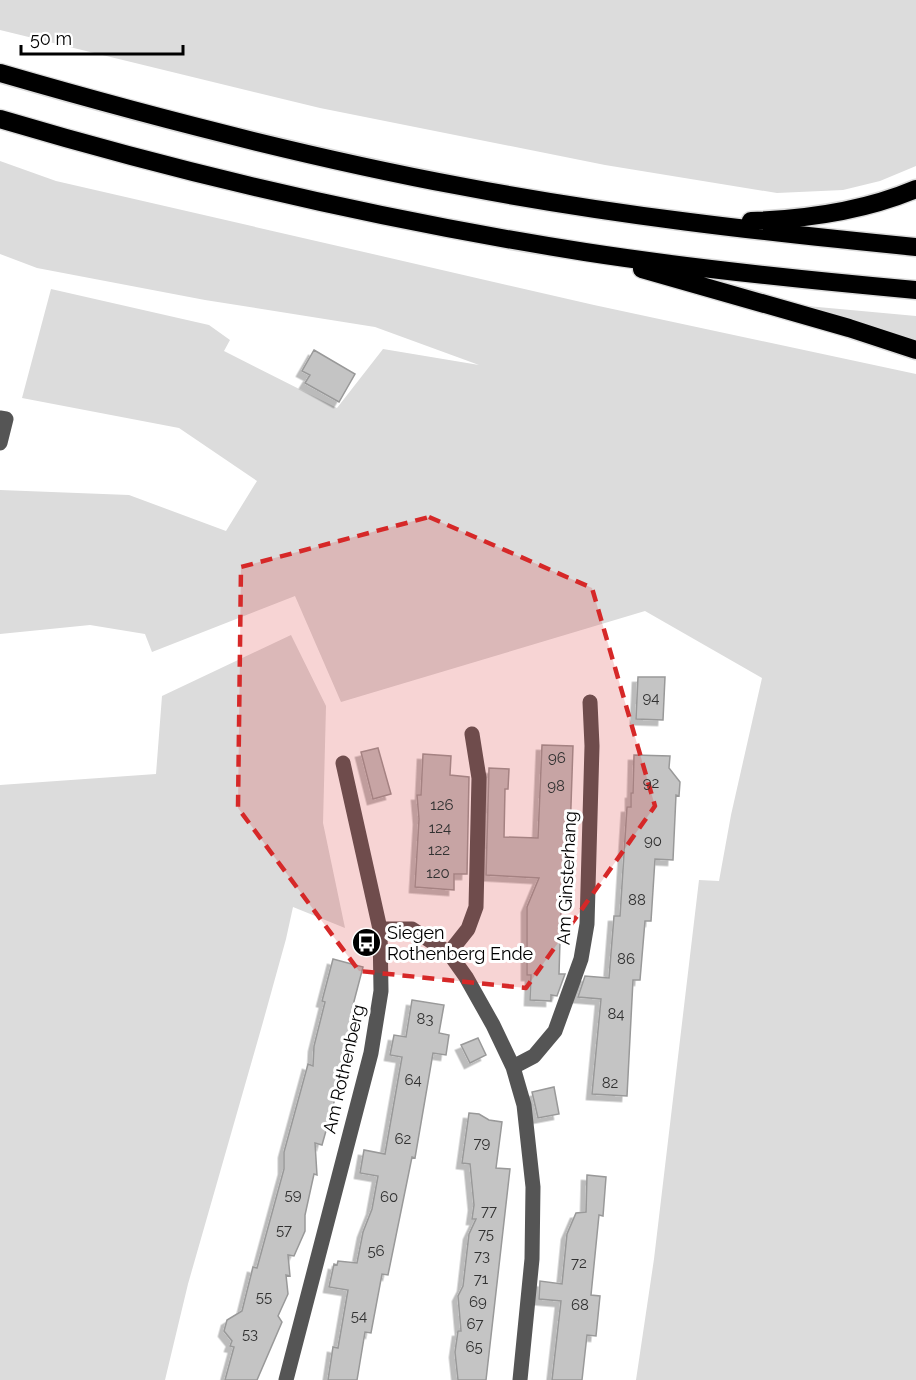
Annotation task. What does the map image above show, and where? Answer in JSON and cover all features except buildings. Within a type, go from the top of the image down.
[{"type":"highway","points":[[0,73],[205,130],[345,163],[485,190],[697,223],[916,247]]},
{"type":"highway","points":[[0,119],[198,173],[326,204],[456,230],[586,252],[764,276],[916,290]]},
{"type":"highway","points":[[697,223],[781,220],[817,216],[887,201],[916,189]]},
{"type":"highway","points":[[586,252],[849,328],[916,350]]},
{"type":"street","points":[[0,443],[3,418]]},
{"type":"street","name":"Am Ginsterhang","points":[[513,1067],[534,1056],[555,1031],[581,959],[587,912],[592,746],[590,702]]},
{"type":"street","points":[[449,953],[468,929],[476,907],[479,778],[472,734]]},
{"type":"street","name":"Am Rothenberg","points":[[286,1380],[371,1053],[381,991],[380,929],[344,763]]},
{"type":"street","points":[[380,929],[412,929],[449,953],[466,977],[488,1016],[513,1067],[524,1105],[533,1187],[532,1258],[520,1380]]},
{"type":"highlighted area","points":[[429,517],[592,588],[655,806],[526,988],[359,971],[238,808],[241,567]]},
{"type":"shaded area","points":[[0,0],[916,0],[916,166],[880,181],[843,190],[777,193],[605,165],[320,108],[0,30]]},
{"type":"shaded area","points":[[0,161],[56,181],[594,305],[916,374],[916,1380],[636,1380],[654,1259],[699,880],[719,881],[731,815],[762,678],[645,611],[341,702],[295,596],[152,652],[145,634],[90,625],[0,634],[0,490],[129,495],[226,531],[257,481],[179,428],[22,398],[51,289],[209,325],[230,340],[224,351],[337,408],[383,349],[479,365],[375,327],[205,300],[37,268],[0,254]]},
{"type":"shaded area","points":[[796,305],[916,316],[916,343]]},
{"type":"shaded area","points":[[291,635],[326,706],[323,823],[345,928],[293,907],[263,1022],[188,1284],[165,1380],[0,1380],[0,785],[156,774],[162,696]]},
{"type":"place","name":"Siegen Rothenberg Ende","points":[[366,943]]}]
